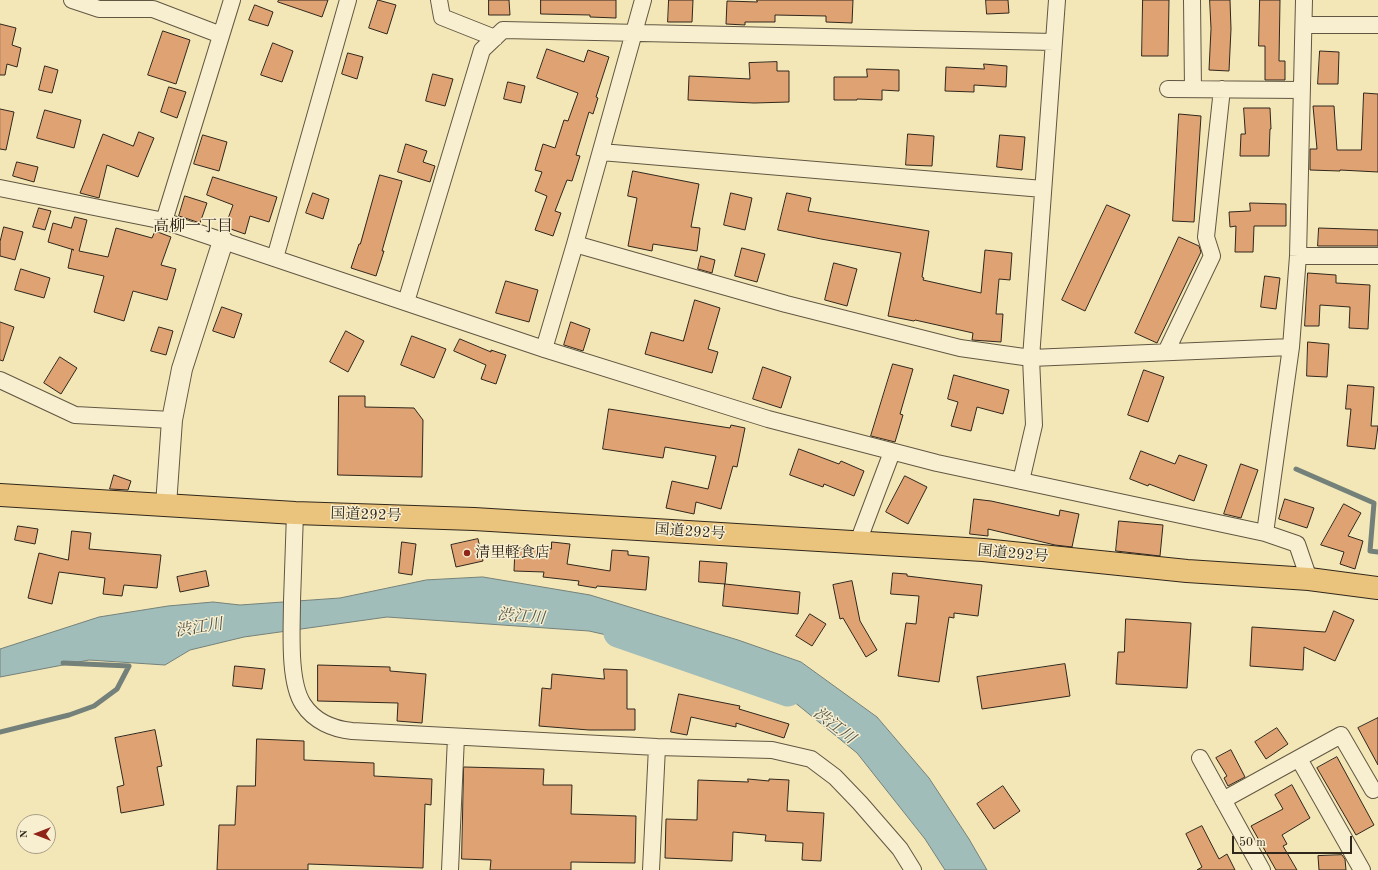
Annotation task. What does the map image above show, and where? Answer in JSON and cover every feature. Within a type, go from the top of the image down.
[{"type":"highway","name":"国道292号","points":[[0,495],[295,513],[474,519],[983,550],[1187,571],[1309,579],[1378,588]]},
{"type":"street","points":[[72,0],[99,9],[153,9],[221,35]]},
{"type":"street","points":[[164,221],[232,0]]},
{"type":"street","points":[[276,258],[348,0]]},
{"type":"street","points":[[440,0],[442,17],[495,38]]},
{"type":"street","points":[[544,349],[643,0]]},
{"type":"street","points":[[1021,481],[1034,425],[1031,358],[1057,0]]},
{"type":"street","points":[[1192,0],[1193,89]]},
{"type":"street","points":[[1266,533],[1291,347],[1298,256],[1304,0]]},
{"type":"street","points":[[1304,25],[1378,25]]},
{"type":"street","points":[[406,302],[482,50],[503,30],[1054,42]]},
{"type":"street","points":[[1168,89],[1302,90]]},
{"type":"street","points":[[1166,352],[1212,256],[1206,237],[1222,89]]},
{"type":"street","points":[[601,152],[1043,189]]},
{"type":"street","points":[[1,192],[164,221],[544,349],[768,419],[937,463],[1266,533],[1298,544],[1309,579]]},
{"type":"street","points":[[166,505],[172,420],[182,369],[223,242]]},
{"type":"street","points":[[575,244],[786,304],[960,348],[1031,358],[1291,347]]},
{"type":"street","points":[[1298,256],[1378,256]]},
{"type":"street","points":[[0,380],[75,415],[172,420]]},
{"type":"street","points":[[858,542],[892,452]]},
{"type":"street","points":[[295,513],[291,648],[295,683],[303,703],[314,716],[324,723],[339,730],[352,731],[657,747],[772,750],[812,758],[836,777],[860,803],[900,849],[913,870]]},
{"type":"street","points":[[1223,800],[1341,735],[1373,790]]},
{"type":"street","points":[[450,870],[456,736]]},
{"type":"street","points":[[651,870],[657,747]]},
{"type":"street","points":[[1200,758],[1262,870]]},
{"type":"street","points":[[1298,759],[1362,870]]},
{"type":"water","points":[[483,577],[590,595],[738,640],[801,662],[877,717],[929,778],[969,839],[987,870],[945,870],[925,839],[857,753],[793,701],[709,658],[589,631],[387,617],[244,637],[190,650],[165,665],[89,660],[0,677],[0,649],[99,617],[168,606],[213,602],[240,605],[340,598],[426,580]]},
{"type":"building","points":[[279,0],[328,0],[322,17],[278,2]]},
{"type":"building","points":[[378,0],[396,5],[387,34],[369,28]]},
{"type":"building","points":[[489,0],[509,0],[510,15],[489,15]]},
{"type":"building","points":[[541,0],[616,0],[616,18],[590,17],[590,15],[541,14]]},
{"type":"building","points":[[669,0],[693,0],[692,22],[668,22]]},
{"type":"building","points":[[757,0],[853,0],[852,23],[826,22],[826,16],[775,15],[775,22],[745,22],[745,25],[726,24],[727,1],[757,2]]},
{"type":"building","points":[[986,0],[1008,0],[1009,13],[987,14]]},
{"type":"building","points":[[1143,0],[1169,0],[1168,56],[1142,56]]},
{"type":"building","points":[[1210,0],[1230,0],[1231,29],[1229,71],[1209,70],[1211,29]]},
{"type":"building","points":[[1260,0],[1280,0],[1279,61],[1285,61],[1285,80],[1265,80],[1265,46],[1259,46]]},
{"type":"building","points":[[255,5],[273,12],[268,26],[249,20]]},
{"type":"building","points":[[0,24],[16,28],[12,45],[21,48],[17,67],[7,64],[5,75],[0,75]]},
{"type":"building","points":[[163,31],[190,40],[176,84],[148,75]]},
{"type":"building","points":[[273,43],[293,51],[282,82],[261,75]]},
{"type":"building","points":[[547,49],[584,62],[588,50],[609,57],[596,97],[598,98],[593,114],[589,112],[576,155],[580,156],[572,181],[567,180],[555,211],[561,213],[553,236],[535,230],[547,196],[535,191],[542,172],[535,170],[543,144],[555,148],[564,120],[568,121],[578,93],[537,78]]},
{"type":"building","points":[[1320,51],[1339,52],[1338,84],[1318,84]]},
{"type":"building","points":[[348,53],[363,57],[357,79],[342,74]]},
{"type":"building","points":[[777,62],[777,71],[789,71],[789,102],[754,103],[688,100],[689,76],[750,79],[749,63]]},
{"type":"building","points":[[984,64],[1007,66],[1006,87],[974,85],[974,92],[945,91],[946,67],[984,69]]},
{"type":"building","points":[[45,66],[58,70],[52,93],[39,90]]},
{"type":"building","points":[[867,69],[899,70],[899,91],[882,90],[882,100],[834,100],[834,77],[867,77]]},
{"type":"building","points":[[433,74],[453,79],[445,106],[426,101]]},
{"type":"building","points":[[508,82],[525,86],[521,103],[504,99]]},
{"type":"building","points":[[169,87],[186,92],[177,118],[161,112]]},
{"type":"building","points":[[1364,93],[1378,94],[1378,172],[1310,170],[1310,149],[1317,149],[1313,106],[1334,106],[1337,150],[1361,150]]},
{"type":"building","points":[[1244,108],[1270,108],[1271,129],[1269,156],[1240,156],[1241,134],[1245,134]]},
{"type":"building","points":[[0,109],[14,112],[6,150],[0,149]]},
{"type":"building","points":[[45,110],[81,120],[74,148],[37,138]]},
{"type":"building","points":[[1179,114],[1201,116],[1194,222],[1173,221]]},
{"type":"building","points":[[139,132],[154,138],[138,177],[107,165],[99,198],[80,193],[103,134],[133,146]]},
{"type":"building","points":[[908,134],[934,136],[932,166],[906,165]]},
{"type":"building","points":[[203,135],[227,142],[219,171],[194,164]]},
{"type":"building","points":[[1000,135],[1025,137],[1022,170],[997,167]]},
{"type":"building","points":[[406,144],[427,151],[423,162],[435,166],[430,182],[398,172]]},
{"type":"building","points":[[17,162],[38,167],[34,182],[13,176]]},
{"type":"building","points":[[633,171],[699,184],[691,227],[700,228],[697,251],[653,244],[652,251],[628,246],[637,198],[628,196]]},
{"type":"building","points":[[380,175],[402,181],[376,276],[351,268],[360,244]]},
{"type":"building","points":[[213,177],[277,197],[269,222],[250,216],[245,234],[225,227],[233,205],[207,195]]},
{"type":"building","points":[[313,193],[329,199],[323,219],[306,213]]},
{"type":"building","points":[[731,193],[752,198],[745,230],[724,225]]},
{"type":"building","points":[[787,193],[811,198],[808,211],[929,231],[922,277],[924,278],[923,280],[981,293],[985,250],[1012,253],[1010,280],[999,279],[996,314],[1003,314],[1001,342],[972,340],[973,333],[915,320],[888,316],[901,253],[778,230]]},
{"type":"building","points":[[185,196],[207,203],[200,223],[179,216]]},
{"type":"building","points":[[1250,203],[1286,204],[1286,226],[1254,226],[1253,252],[1235,252],[1236,226],[1230,227],[1229,212],[1250,211]]},
{"type":"building","points":[[1107,205],[1130,215],[1085,311],[1062,300]]},
{"type":"building","points":[[39,208],[51,211],[45,230],[33,227]]},
{"type":"building","points":[[75,217],[87,220],[79,251],[108,257],[116,228],[152,238],[155,231],[171,237],[161,265],[176,269],[167,300],[133,291],[124,321],[94,312],[104,276],[68,268],[72,249],[48,242],[53,223],[71,228]]},
{"type":"building","points":[[4,227],[23,232],[15,260],[0,256],[0,242]]},
{"type":"building","points":[[1319,228],[1378,230],[1378,246],[1318,246]]},
{"type":"building","points":[[1179,237],[1199,246],[1201,252],[1157,343],[1135,333]]},
{"type":"building","points":[[742,248],[765,254],[757,282],[735,276]]},
{"type":"building","points":[[701,256],[715,260],[712,273],[698,269]]},
{"type":"building","points":[[834,263],[857,269],[847,306],[825,300]]},
{"type":"building","points":[[21,269],[50,278],[44,298],[15,290]]},
{"type":"building","points":[[1308,273],[1336,275],[1336,283],[1370,285],[1368,329],[1349,328],[1350,307],[1320,305],[1319,326],[1305,326]]},
{"type":"building","points":[[1265,276],[1280,278],[1276,309],[1261,307]]},
{"type":"building","points":[[506,281],[538,290],[529,322],[496,313]]},
{"type":"building","points":[[695,300],[720,308],[708,349],[718,352],[712,373],[645,354],[651,332],[683,341]]},
{"type":"building","points":[[222,307],[242,314],[234,338],[213,331]]},
{"type":"building","points":[[0,322],[14,327],[3,361],[0,360]]},
{"type":"building","points":[[571,322],[590,329],[583,351],[564,345]]},
{"type":"building","points":[[159,327],[173,331],[166,355],[151,351]]},
{"type":"building","points":[[346,331],[364,341],[348,372],[330,362]]},
{"type":"building","points":[[412,336],[446,349],[434,378],[401,365]]},
{"type":"building","points":[[460,339],[491,352],[491,350],[506,355],[496,384],[481,379],[486,365],[454,351]]},
{"type":"building","points":[[1308,342],[1329,344],[1327,377],[1307,376]]},
{"type":"building","points":[[60,357],[77,368],[61,394],[44,383]]},
{"type":"building","points":[[893,364],[913,369],[900,414],[903,415],[895,442],[871,436]]},
{"type":"building","points":[[763,367],[791,377],[781,408],[753,399]]},
{"type":"building","points":[[1144,370],[1164,377],[1148,422],[1128,415]]},
{"type":"building","points":[[954,375],[1009,390],[1003,414],[977,407],[971,431],[951,426],[958,402],[948,399]]},
{"type":"building","points":[[1348,385],[1374,387],[1371,426],[1378,426],[1375,449],[1347,446],[1351,409],[1346,409]]},
{"type":"building","points":[[339,396],[365,396],[365,407],[414,408],[423,420],[422,477],[338,475]]},
{"type":"building","points":[[609,409],[730,428],[731,425],[745,428],[737,467],[733,466],[721,509],[696,502],[694,514],[666,508],[672,481],[708,489],[716,456],[665,447],[663,458],[603,449]]},
{"type":"building","points":[[799,449],[839,464],[841,461],[864,471],[854,496],[824,484],[823,487],[790,475]]},
{"type":"building","points":[[1141,451],[1175,464],[1179,455],[1207,465],[1194,501],[1149,484],[1148,486],[1130,479]]},
{"type":"building","points":[[1241,464],[1258,470],[1241,518],[1224,514]]},
{"type":"building","points":[[114,475],[131,481],[128,490],[110,489]]},
{"type":"building","points":[[905,476],[927,487],[908,524],[886,512]]},
{"type":"building","points":[[974,499],[991,501],[1059,516],[1060,510],[1079,514],[1072,547],[1055,545],[988,529],[988,536],[970,534]]},
{"type":"building","points":[[1285,499],[1314,508],[1307,528],[1279,519]]},
{"type":"building","points":[[1344,504],[1361,513],[1348,536],[1363,541],[1355,569],[1340,564],[1344,552],[1321,545]]},
{"type":"building","points":[[1119,521],[1163,525],[1160,556],[1116,551]]},
{"type":"building","points":[[18,526],[38,529],[35,544],[15,540]]},
{"type":"building","points":[[72,531],[91,533],[89,549],[161,555],[157,588],[124,585],[122,596],[103,594],[105,578],[59,572],[52,604],[28,598],[39,553],[68,560]]},
{"type":"building","name":"清里軽食店","points":[[478,539],[483,561],[456,567],[451,545]]},
{"type":"building","points":[[402,542],[416,544],[412,575],[399,573]]},
{"type":"building","points":[[552,542],[570,544],[567,564],[610,571],[612,550],[628,551],[628,555],[649,557],[646,590],[597,586],[596,588],[578,585],[579,581],[543,577],[544,572],[514,571],[515,548],[551,549]]},
{"type":"building","points":[[700,561],[727,563],[725,584],[699,582]]},
{"type":"building","points":[[206,571],[209,586],[180,592],[177,577]]},
{"type":"building","points":[[893,573],[982,585],[978,616],[954,613],[954,618],[949,617],[939,682],[898,676],[906,623],[916,624],[919,596],[891,594]]},
{"type":"building","points":[[852,581],[860,621],[877,650],[866,657],[843,618],[840,619],[833,585]]},
{"type":"building","points":[[725,584],[800,592],[798,614],[723,606]]},
{"type":"building","points":[[1334,611],[1354,620],[1335,661],[1304,647],[1303,670],[1250,666],[1252,627],[1325,632]]},
{"type":"building","points":[[810,614],[826,624],[812,646],[796,636]]},
{"type":"building","points":[[1126,619],[1191,623],[1187,688],[1116,684],[1118,652],[1124,652]]},
{"type":"building","points":[[1065,664],[1070,696],[982,709],[977,677]]},
{"type":"building","points":[[318,665],[390,667],[390,671],[426,674],[422,723],[397,721],[398,703],[318,701]]},
{"type":"building","points":[[235,666],[265,669],[262,689],[233,686]]},
{"type":"building","points":[[604,669],[627,670],[627,709],[635,709],[635,730],[589,730],[539,726],[542,688],[551,689],[552,674],[604,679]]},
{"type":"building","points":[[679,694],[740,706],[739,709],[789,724],[784,738],[736,723],[736,727],[691,717],[687,735],[671,732]]},
{"type":"building","points":[[1378,718],[1378,765],[1358,728]]},
{"type":"building","points":[[1277,728],[1288,744],[1266,759],[1255,742]]},
{"type":"building","points":[[155,730],[162,766],[157,767],[164,805],[121,813],[117,787],[124,785],[115,738]]},
{"type":"building","points":[[257,739],[304,741],[304,760],[374,763],[374,776],[432,779],[431,805],[425,804],[423,868],[308,864],[308,870],[217,870],[219,825],[235,825],[237,786],[255,786]]},
{"type":"building","points":[[1231,750],[1245,777],[1228,786],[1224,778],[1227,776],[1216,758]]},
{"type":"building","points":[[1337,757],[1374,825],[1356,835],[1317,768]]},
{"type":"building","points":[[464,767],[544,769],[543,785],[572,785],[571,814],[636,816],[635,863],[571,862],[571,870],[490,870],[491,860],[462,859]]},
{"type":"building","points":[[748,779],[769,781],[769,779],[789,780],[787,811],[824,813],[821,861],[802,860],[803,843],[765,841],[766,835],[733,832],[732,861],[665,858],[666,819],[697,820],[698,780],[748,782]]},
{"type":"building","points":[[1292,785],[1310,818],[1282,835],[1287,844],[1283,846],[1297,870],[1276,870],[1251,826],[1283,809],[1275,795]]},
{"type":"building","points":[[1003,786],[1020,811],[994,829],[977,804]]},
{"type":"building","points":[[1202,826],[1219,859],[1227,854],[1235,870],[1197,870],[1202,867],[1186,834]]},
{"type":"building","points":[[1342,855],[1345,859],[1346,870],[1319,870],[1318,856]]},
{"type":"waterway","points":[[1296,469],[1374,503],[1370,551],[1378,552]]},
{"type":"waterway","name":"渋江川","points":[[618,633],[788,692]]},
{"type":"waterway","points":[[0,732],[69,715],[94,706],[117,689],[129,666],[63,663]]},
{"type":"place","name":"清里軽食店","points":[[467,553]]},
{"type":"district","name":"高柳一丁目","points":[[193,227]]}]
